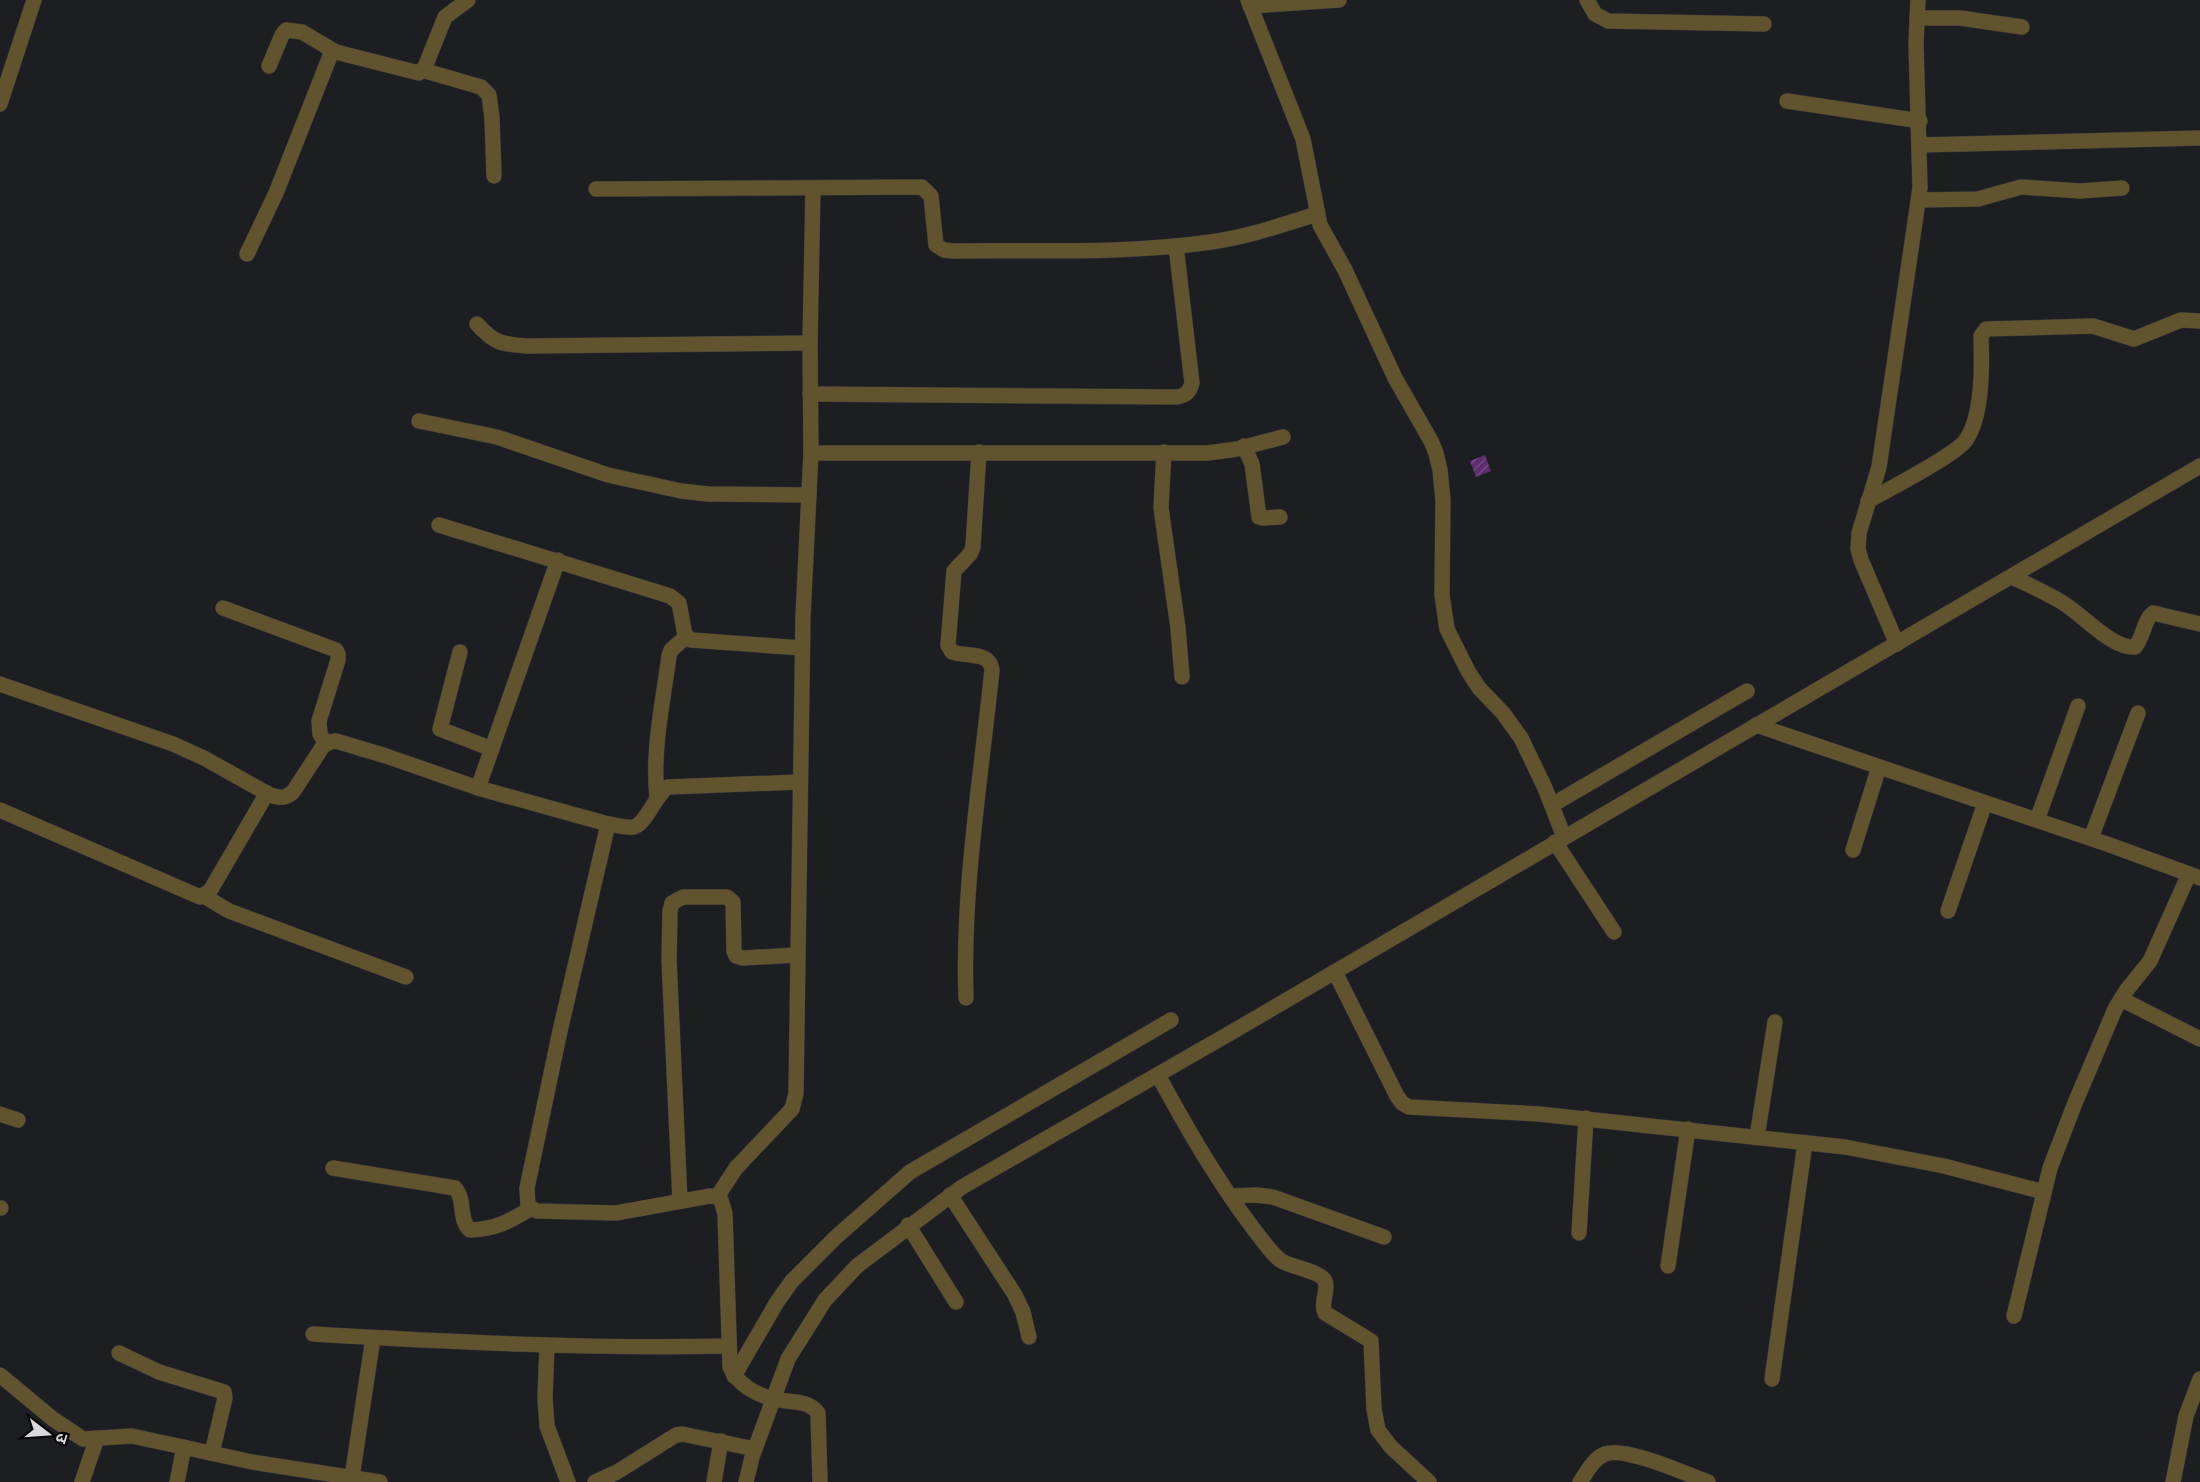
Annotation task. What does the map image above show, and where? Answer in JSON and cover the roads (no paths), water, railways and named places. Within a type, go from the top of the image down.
[{"type":"street","points":[[0,104],[34,0]]},
{"type":"street","points":[[422,70],[445,17],[468,0]]},
{"type":"street","points":[[1339,0],[1249,3],[1303,140],[1317,214],[1324,235],[1345,270],[1395,378],[1436,453],[1443,500],[1442,595],[1447,629],[1479,688],[1503,713],[1521,738],[1552,805],[1560,839],[1614,932]]},
{"type":"street","points":[[1587,0],[1595,14],[1608,21],[1764,24]]},
{"type":"street","points":[[1891,630],[1858,549],[1859,533],[1879,467],[1919,200],[1921,145],[1917,0]]},
{"type":"street","points":[[1917,18],[1960,18],[2022,27]]},
{"type":"street","points":[[269,66],[286,30],[302,32],[334,51],[415,73],[422,70],[481,87],[489,95],[494,176]]},
{"type":"street","points":[[247,254],[273,200],[330,54],[334,51]]},
{"type":"street","points":[[1787,101],[1920,121]]},
{"type":"street","points":[[1921,145],[2200,138]]},
{"type":"street","points":[[596,189],[921,187],[931,196],[936,245],[944,250],[1134,249],[1176,246],[1243,237],[1317,214]]},
{"type":"street","points":[[1919,200],[1978,199],[2021,188],[2080,191],[2122,188]]},
{"type":"street","points":[[717,1197],[736,1168],[792,1109],[796,1093],[796,955],[802,648],[811,453],[810,343],[813,189]]},
{"type":"street","points":[[810,394],[1177,397],[1185,395],[1190,391],[1192,383],[1176,246]]},
{"type":"street","points":[[1868,501],[1940,459],[1966,440],[1981,391],[1982,336],[1986,329],[2093,326],[2134,339],[2181,320],[2200,321]]},
{"type":"street","points":[[477,324],[498,343],[527,346],[810,343]]},
{"type":"street","points":[[419,421],[497,437],[608,476],[681,491],[809,495]]},
{"type":"street","points":[[811,453],[1208,453],[1283,436]]},
{"type":"street","points":[[1244,446],[1252,464],[1259,517],[1263,519],[1280,517]]},
{"type":"street","points":[[966,998],[964,949],[992,670],[991,662],[987,658],[952,652],[948,645],[954,571],[973,547],[980,452]]},
{"type":"street","points":[[1164,452],[1161,507],[1178,628],[1182,676]]},
{"type":"street","points":[[714,1482],[738,1445],[761,1394],[788,1359],[825,1300],[857,1266],[950,1195],[1756,725],[1891,630],[2012,577],[2200,466]]},
{"type":"street","points":[[439,525],[675,599],[679,603],[686,637],[691,640],[802,648]]},
{"type":"street","points":[[478,788],[558,561]]},
{"type":"street","points":[[2012,577],[2062,602],[2111,640],[2131,647],[2139,643],[2148,617],[2153,613],[2200,624]]},
{"type":"street","points":[[223,608],[336,650],[339,654],[338,660],[319,721],[320,734],[326,744]]},
{"type":"street","points":[[657,797],[657,760],[669,656],[671,650],[686,637]]},
{"type":"street","points":[[460,652],[440,729],[492,749]]},
{"type":"street","points":[[0,684],[173,744],[280,798],[287,797],[293,792],[326,744],[330,742],[345,743],[478,788],[608,824],[633,827],[639,825],[657,797],[668,787],[799,782]]},
{"type":"street","points":[[1552,805],[1748,691]]},
{"type":"street","points":[[2037,820],[2078,706]]},
{"type":"street","points":[[2091,838],[2138,713]]},
{"type":"street","points":[[1756,725],[2091,838],[2194,876],[2151,961],[2121,999],[2075,1103],[2050,1168],[2014,1316]]},
{"type":"street","points":[[1853,850],[1879,767]]},
{"type":"street","points":[[204,896],[210,891],[267,793]]},
{"type":"street","points":[[1948,911],[1985,803]]},
{"type":"street","points":[[0,812],[194,895],[204,896],[229,911],[406,977]]},
{"type":"street","points":[[530,1209],[526,1200],[530,1176],[560,1031],[608,824]]},
{"type":"street","points":[[680,1201],[669,960],[672,903],[683,897],[727,897],[733,902],[736,956],[743,958],[796,955]]},
{"type":"street","points":[[1335,972],[1397,1096],[1409,1107],[1586,1118],[1845,1147],[1900,1156],[2044,1192]]},
{"type":"street","points":[[2121,999],[2200,1039]]},
{"type":"street","points":[[734,1376],[777,1302],[792,1281],[836,1237],[910,1172],[1171,1020]]},
{"type":"street","points":[[1757,1137],[1775,1022]]},
{"type":"street","points":[[1158,1075],[1187,1129],[1252,1228],[1278,1258],[1325,1280],[1323,1306],[1325,1312],[1371,1341],[1374,1409],[1378,1430],[1391,1447],[1429,1482]]},
{"type":"street","points":[[0,1114],[18,1120]]},
{"type":"street","points":[[1579,1233],[1586,1118]]},
{"type":"street","points":[[1668,1266],[1688,1130]]},
{"type":"street","points":[[1772,1379],[1805,1143]]},
{"type":"street","points":[[333,1168],[455,1188],[461,1195],[465,1225],[470,1230],[504,1225],[530,1209],[616,1213],[710,1196],[717,1197],[724,1204],[725,1214],[730,1367],[741,1384],[761,1394],[810,1405],[818,1413],[820,1482]]},
{"type":"street","points":[[950,1195],[1015,1295],[1023,1312],[1029,1337]]},
{"type":"street","points":[[1230,1196],[1273,1197],[1384,1237]]},
{"type":"street","points":[[908,1225],[956,1302]]},
{"type":"street","points":[[313,1334],[628,1348],[728,1346]]},
{"type":"street","points":[[352,1477],[373,1338]]},
{"type":"street","points":[[547,1345],[545,1398],[547,1426],[568,1482]]},
{"type":"street","points":[[119,1353],[159,1372],[224,1392],[225,1398],[212,1453]]},
{"type":"street","points":[[0,1375],[83,1439],[132,1436],[252,1462],[291,1475],[352,1477],[380,1482]]},
{"type":"street","points":[[2173,1482],[2193,1418],[2200,1379]]},
{"type":"street","points":[[595,1482],[616,1472],[676,1435],[688,1434],[738,1445]]},
{"type":"street","points":[[82,1482],[97,1438]]},
{"type":"street","points":[[738,1445],[746,1482]]},
{"type":"street","points":[[177,1482],[184,1447]]},
{"type":"street","points":[[1580,1482],[1592,1464],[1602,1455],[1620,1452],[1708,1482]]}]
